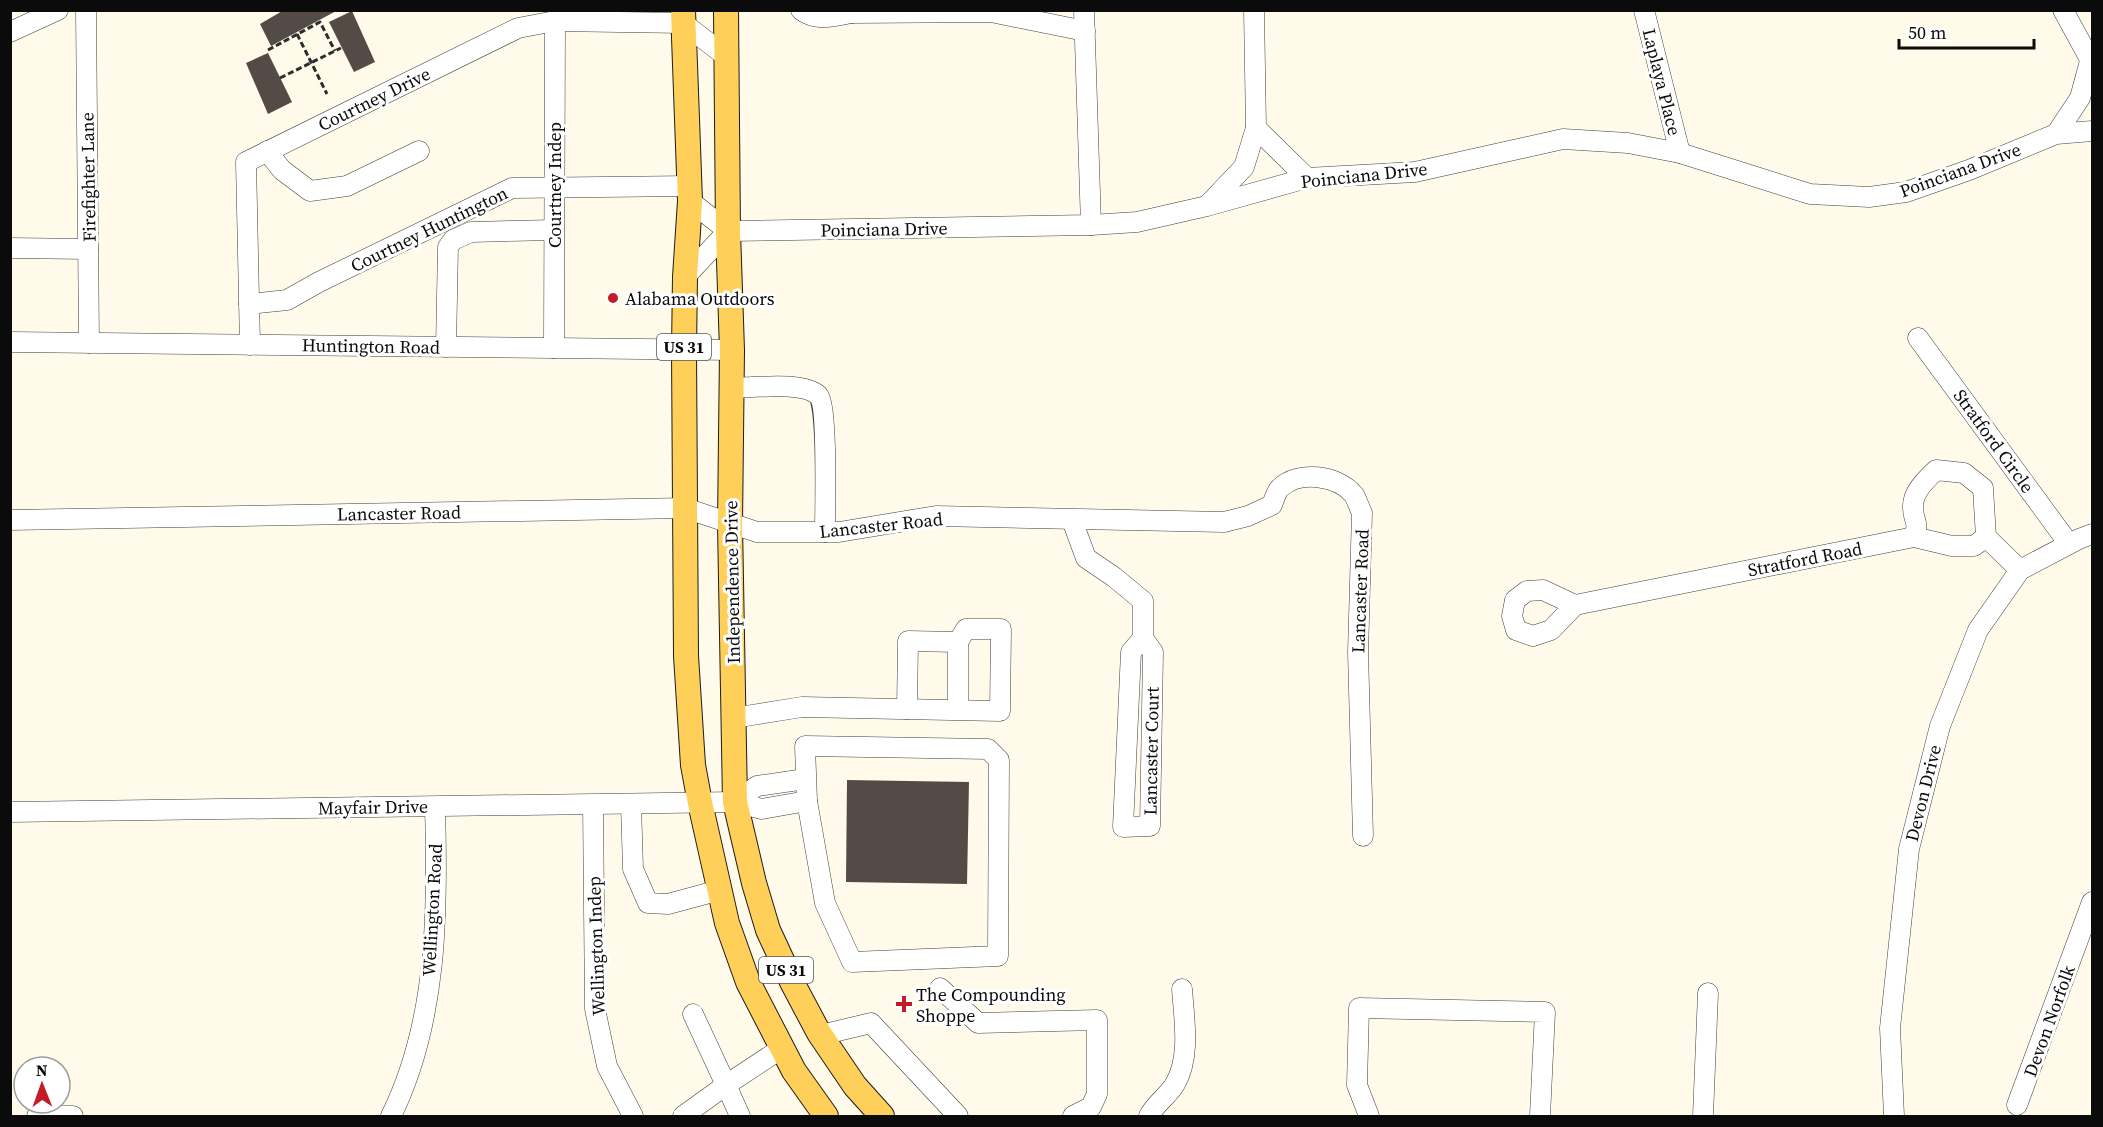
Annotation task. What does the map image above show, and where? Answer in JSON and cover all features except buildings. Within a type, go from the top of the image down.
[{"type":"main road","name":"Independence Drive","points":[[726,10],[728,231],[732,350],[730,524],[735,802],[754,883],[768,930],[792,984],[821,1035],[855,1086],[882,1116]]},
{"type":"main road","name":"US 31","points":[[687,15],[690,194],[685,277],[684,350],[686,656],[693,765],[727,923],[748,982],[794,1071],[826,1116]]},
{"type":"street","points":[[10,32],[58,10]]},
{"type":"street","name":"Firefighter Lane","points":[[86,10],[89,343]]},
{"type":"street","points":[[801,10],[814,18],[852,12],[991,12],[1085,31]]},
{"type":"street","points":[[1084,10],[1091,225]]},
{"type":"street","points":[[1207,206],[1244,167],[1256,128],[1254,10]]},
{"type":"street","name":"Laplaya Place","points":[[1644,10],[1680,153]]},
{"type":"street","points":[[2056,134],[2080,98],[2091,62],[2063,10]]},
{"type":"street","points":[[687,15],[727,57]]},
{"type":"street","name":"Courtney Drive","points":[[250,345],[246,162],[518,20],[555,21],[687,15]]},
{"type":"street","name":"Courtney Indep","points":[[554,348],[555,21]]},
{"type":"street","points":[[1256,128],[1307,178]]},
{"type":"street","name":"Poinciana Drive","points":[[728,231],[1091,225],[1137,222],[1207,206],[1307,178],[1415,172],[1563,139],[1628,143],[1680,153],[1810,194],[1869,196],[1906,192],[1969,170],[2056,134],[2092,131]]},
{"type":"street","points":[[267,151],[282,170],[310,191],[347,186],[419,152]]},
{"type":"street","name":"Courtney Huntington","points":[[249,304],[287,300],[319,282],[512,188],[690,194]]},
{"type":"street","points":[[685,277],[728,231],[690,194]]},
{"type":"street","points":[[446,347],[448,247],[453,240],[471,232],[554,230]]},
{"type":"street","points":[[10,248],[88,249]]},
{"type":"street","name":"Stratford Circle","points":[[1918,338],[2069,544]]},
{"type":"street","name":"Huntington Road","points":[[10,342],[732,350]]},
{"type":"street","points":[[731,388],[785,387],[815,393],[822,401],[825,532]]},
{"type":"street","name":"Stratford Circle","points":[[1914,537],[1918,527],[1912,506],[1919,486],[1936,470],[1964,473],[1983,488],[1986,537]]},
{"type":"street","name":"Lancaster Road","points":[[10,520],[685,508],[757,532],[839,532],[936,516],[1224,522],[1248,516],[1272,506],[1279,489],[1294,479],[1314,476],[1336,482],[1353,495],[1362,513],[1358,652],[1362,836]]},
{"type":"street","name":"Lancaster Court","points":[[1072,520],[1086,558],[1143,601],[1143,638],[1153,652],[1150,826],[1124,827],[1131,652],[1143,638]]},
{"type":"street","name":"Devon Drive","points":[[1894,1116],[1890,1028],[1909,849],[1940,726],[1978,630],[2020,570],[2092,534]]},
{"type":"street","name":"Stratford Road","points":[[1575,605],[1914,537],[1952,546],[1974,546],[1986,537]]},
{"type":"street","points":[[1986,537],[2020,570]]},
{"type":"street","points":[[734,718],[802,707],[1000,711],[1001,629],[966,629],[958,642],[958,710]]},
{"type":"street","points":[[907,709],[908,641],[958,642]]},
{"type":"street","points":[[1128,726],[1152,727]]},
{"type":"street","points":[[805,746],[988,749],[999,760],[998,956],[852,962],[825,903],[805,779],[805,746]]},
{"type":"street","points":[[735,802],[758,786],[805,779]]},
{"type":"street","name":"Mayfair Drive","points":[[10,812],[735,802],[762,809],[807,801]]},
{"type":"street","points":[[631,804],[633,869],[648,903],[668,904],[720,890]]},
{"type":"street","name":"Wellington Indep","points":[[593,805],[595,1009],[607,1066],[633,1116]]},
{"type":"street","name":"Wellington Road","points":[[391,1116],[418,1045],[434,956],[437,873],[435,807]]},
{"type":"street","name":"Devon Norfolk","points":[[2017,1105],[2092,902]]},
{"type":"street","points":[[940,988],[978,1023],[1097,1020],[1097,1094],[1092,1107],[1073,1116]]},
{"type":"street","points":[[1149,1116],[1152,1110],[1164,1109],[1181,1069],[1184,1033],[1182,989]]},
{"type":"street","points":[[1703,1116],[1707,993]]},
{"type":"street","points":[[1370,1116],[1357,1085],[1359,1008],[1545,1012],[1540,1116]]},
{"type":"street","points":[[693,1014],[740,1116]]},
{"type":"street","points":[[821,1035],[871,1023],[958,1116]]},
{"type":"street","points":[[683,1116],[782,1048]]},
{"type":"street","points":[[37,1116],[73,1116]]},
{"type":"path","points":[[268,50],[320,22],[335,51]]},
{"type":"path","points":[[297,34],[327,94]]},
{"type":"path","points":[[280,78],[341,48]]},
{"type":"place","name":"Alabama Outdoors","points":[[613,298]]},
{"type":"place","name":"The Compounding Shoppe","points":[[904,1004]]}]
